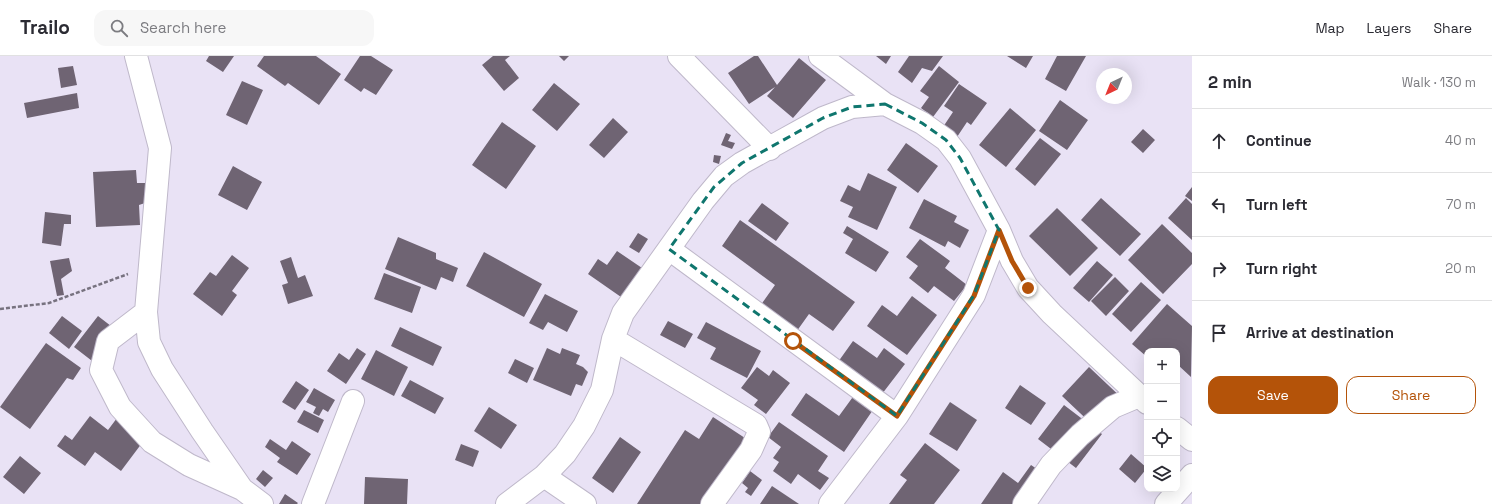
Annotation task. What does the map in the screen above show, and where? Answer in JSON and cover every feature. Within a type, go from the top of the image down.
[{"type":"street","points":[[136,56],[160,148],[146,312],[149,342],[162,368],[202,432],[242,489]]},
{"type":"street","points":[[678,56],[770,149]]},
{"type":"street","points":[[820,56],[885,104],[922,123],[946,140],[960,158],[999,230],[1012,261],[1028,288],[1052,314],[1143,399]]},
{"type":"street","points":[[507,504],[544,476],[565,454],[584,426],[602,390],[613,340],[623,313],[703,201],[724,176],[742,163],[770,149],[822,118],[852,108],[885,104]]},
{"type":"street","points":[[830,504],[897,416],[974,296],[999,230]]},
{"type":"street","points":[[669,250],[897,416]]},
{"type":"street","points":[[146,312],[108,341],[101,370],[120,407],[152,442],[189,465],[242,489],[262,504]]},
{"type":"street","points":[[613,340],[756,425],[760,432],[751,450],[712,504]]},
{"type":"street","points":[[1024,504],[1051,465],[1080,436],[1113,407],[1143,399]]},
{"type":"street","points":[[314,504],[353,401]]},
{"type":"street","points":[[1180,430],[1192,440]]},
{"type":"street","points":[[1166,504],[1192,475]]},
{"type":"street","points":[[544,476],[585,504]]},
{"type":"path","points":[[0,309],[49,303],[151,264]]},
{"type":"highlighted area","points":[[885,104],[922,123],[946,140],[960,158],[999,230],[974,295],[897,416],[669,249],[714,187],[742,163],[823,118],[852,107]]},
{"type":"building","points":[[209,56],[234,56],[223,72],[206,61]]},
{"type":"building","points":[[264,56],[316,56],[341,74],[319,105],[288,83],[285,86],[257,66]]},
{"type":"building","points":[[360,56],[371,56],[393,70],[376,95],[364,88],[361,92],[344,80]]},
{"type":"building","points":[[493,56],[510,56],[505,60],[519,78],[504,91],[482,65]]},
{"type":"building","points":[[559,56],[569,56],[564,61]]},
{"type":"building","points":[[754,56],[758,56],[777,85],[799,58],[826,80],[793,118],[767,96],[775,87],[749,104],[728,73]]},
{"type":"building","points":[[876,56],[891,56],[886,64]]},
{"type":"building","points":[[909,56],[943,56],[932,71],[922,68],[912,83],[898,72]]},
{"type":"building","points":[[1007,56],[1033,56],[1026,68]]},
{"type":"building","points":[[1057,56],[1086,56],[1066,91],[1045,79]]},
{"type":"building","points":[[73,66],[77,85],[61,88],[58,68]]},
{"type":"building","points":[[939,66],[959,82],[933,117],[921,108],[929,97],[920,91]]},
{"type":"building","points":[[242,81],[263,90],[247,125],[226,115]]},
{"type":"building","points":[[554,83],[580,104],[557,131],[532,110]]},
{"type":"building","points":[[959,84],[987,103],[971,125],[967,122],[957,137],[943,127],[953,112],[944,106]]},
{"type":"building","points":[[77,93],[79,108],[27,118],[24,103]]},
{"type":"building","points":[[1060,100],[1088,120],[1067,150],[1039,131]]},
{"type":"building","points":[[1010,108],[1036,130],[1006,167],[979,145]]},
{"type":"building","points":[[613,118],[628,132],[604,158],[589,145]]},
{"type":"building","points":[[502,122],[536,146],[506,189],[472,165]]},
{"type":"building","points":[[1143,129],[1155,140],[1143,153],[1131,142]]},
{"type":"building","points":[[726,133],[731,135],[728,141],[735,143],[732,149],[721,145]]},
{"type":"building","points":[[1040,138],[1061,154],[1035,186],[1015,169]]},
{"type":"building","points":[[906,143],[938,166],[918,193],[887,170]]},
{"type":"building","points":[[714,155],[721,156],[719,164],[713,162]]},
{"type":"building","points":[[233,166],[262,182],[247,210],[218,195]]},
{"type":"building","points":[[136,170],[137,183],[145,183],[145,203],[139,205],[140,225],[96,227],[93,172]]},
{"type":"building","points":[[868,173],[897,187],[877,230],[848,217],[853,207],[840,201],[848,185],[860,191]]},
{"type":"building","points":[[1192,187],[1192,201],[1185,196]]},
{"type":"building","points":[[1101,198],[1141,234],[1120,256],[1081,220]]},
{"type":"building","points":[[1186,198],[1192,204],[1192,240],[1168,218]]},
{"type":"building","points":[[924,199],[957,216],[954,222],[969,230],[960,248],[948,241],[945,247],[909,228]]},
{"type":"building","points":[[762,203],[789,223],[776,241],[748,221]]},
{"type":"building","points":[[1057,208],[1098,248],[1070,276],[1029,236]]},
{"type":"building","points":[[45,212],[71,215],[71,224],[64,224],[61,246],[42,243]]},
{"type":"building","points":[[740,220],[855,302],[833,331],[809,314],[794,335],[758,309],[775,285],[722,246]]},
{"type":"building","points":[[1162,224],[1192,253],[1192,264],[1163,294],[1128,260]]},
{"type":"building","points":[[847,226],[889,252],[876,272],[845,253],[853,239],[843,233]]},
{"type":"building","points":[[638,233],[648,239],[639,253],[629,247]]},
{"type":"building","points":[[398,237],[436,253],[436,259],[458,268],[453,282],[441,277],[436,290],[385,269]]},
{"type":"building","points":[[920,239],[950,261],[945,268],[967,285],[954,301],[934,286],[928,293],[909,278],[918,266],[906,257]]},
{"type":"building","points":[[617,251],[642,268],[621,297],[588,274],[598,259],[607,265]]},
{"type":"building","points":[[484,252],[542,284],[524,317],[466,286]]},
{"type":"building","points":[[232,255],[249,268],[232,291],[237,295],[222,316],[193,294],[210,272],[216,276]]},
{"type":"building","points":[[291,257],[298,278],[305,275],[313,296],[288,304],[282,285],[288,283],[280,261]]},
{"type":"building","points":[[69,258],[72,271],[61,279],[64,295],[57,296],[50,261]]},
{"type":"building","points":[[1097,261],[1113,275],[1089,302],[1073,288]]},
{"type":"building","points":[[384,273],[421,287],[412,313],[374,299]]},
{"type":"building","points":[[1115,277],[1129,291],[1106,316],[1091,301]]},
{"type":"building","points":[[1141,282],[1161,300],[1131,332],[1112,314]]},
{"type":"building","points":[[545,294],[578,311],[567,332],[548,322],[543,330],[529,323]]},
{"type":"building","points":[[912,296],[937,315],[907,355],[867,326],[882,305],[897,316]]},
{"type":"building","points":[[1167,304],[1192,326],[1191,377],[1180,367],[1180,348],[1144,348],[1144,354],[1132,344]]},
{"type":"building","points":[[62,316],[82,331],[69,349],[49,333]]},
{"type":"building","points":[[98,316],[120,333],[96,364],[74,347]]},
{"type":"building","points":[[668,321],[693,334],[685,348],[660,335]]},
{"type":"building","points":[[706,322],[761,351],[747,378],[710,359],[716,348],[697,338]]},
{"type":"building","points":[[400,327],[442,347],[433,366],[391,346]]},
{"type":"building","points":[[853,341],[877,358],[884,348],[905,364],[882,394],[838,362]]},
{"type":"building","points":[[46,343],[81,368],[73,380],[67,378],[30,429],[0,407]]},
{"type":"building","points":[[357,348],[366,354],[346,384],[327,371],[339,353],[349,360]]},
{"type":"building","points":[[547,348],[560,354],[562,348],[580,355],[576,364],[583,367],[588,372],[582,386],[576,384],[571,396],[533,380]]},
{"type":"building","points":[[376,350],[408,367],[394,396],[361,379]]},
{"type":"building","points":[[515,359],[534,368],[527,383],[508,373]]},
{"type":"building","points":[[757,367],[769,376],[773,370],[790,383],[766,414],[754,405],[758,400],[741,388]]},
{"type":"building","points":[[1089,367],[1125,401],[1098,430],[1062,396]]},
{"type":"building","points":[[410,380],[444,398],[435,414],[401,396]]},
{"type":"building","points":[[296,381],[309,390],[295,410],[282,402]]},
{"type":"building","points":[[1020,385],[1046,403],[1031,425],[1005,408]]},
{"type":"building","points":[[314,388],[335,400],[328,412],[323,409],[319,416],[313,413],[316,407],[306,402]]},
{"type":"building","points":[[806,393],[839,416],[855,394],[875,407],[844,452],[791,415]]},
{"type":"building","points":[[950,402],[977,420],[957,451],[929,434]]},
{"type":"building","points":[[1064,405],[1102,434],[1076,468],[1038,439]]},
{"type":"building","points":[[489,407],[517,425],[501,449],[474,431]]},
{"type":"building","points":[[304,410],[324,420],[318,433],[297,422]]},
{"type":"building","points":[[90,416],[108,430],[117,418],[145,439],[121,471],[95,452],[85,466],[57,446],[65,435],[72,440]]},
{"type":"building","points":[[713,417],[748,440],[721,504],[637,504],[685,430],[699,439]]},
{"type":"building","points":[[779,422],[828,456],[818,471],[829,478],[820,490],[798,474],[791,484],[773,471],[779,462],[773,458],[781,447],[768,437]]},
{"type":"building","points":[[620,437],[641,452],[613,493],[592,478]]},
{"type":"building","points":[[270,439],[286,450],[292,441],[311,454],[297,475],[277,462],[280,458],[265,447]]},
{"type":"building","points":[[925,443],[960,470],[934,504],[889,504],[907,480],[900,475]]},
{"type":"building","points":[[461,444],[479,451],[473,467],[455,460]]},
{"type":"building","points":[[1131,454],[1144,465],[1144,472],[1135,483],[1119,469]]},
{"type":"building","points":[[20,456],[41,473],[24,494],[3,477]]},
{"type":"building","points":[[1031,465],[1052,479],[1034,504],[981,504],[1003,472],[1018,483]]},
{"type":"building","points":[[263,470],[273,478],[265,487],[256,479]]},
{"type":"building","points":[[750,471],[762,480],[751,496],[745,492],[748,488],[742,483]]},
{"type":"building","points":[[365,477],[408,479],[407,504],[364,504]]},
{"type":"building","points":[[772,486],[799,504],[760,504]]},
{"type":"building","points":[[285,494],[298,503],[279,504]]},
{"type":"route","points":[[793,341],[897,416],[955,323],[974,296],[999,230],[1012,261],[1028,288]]}]
